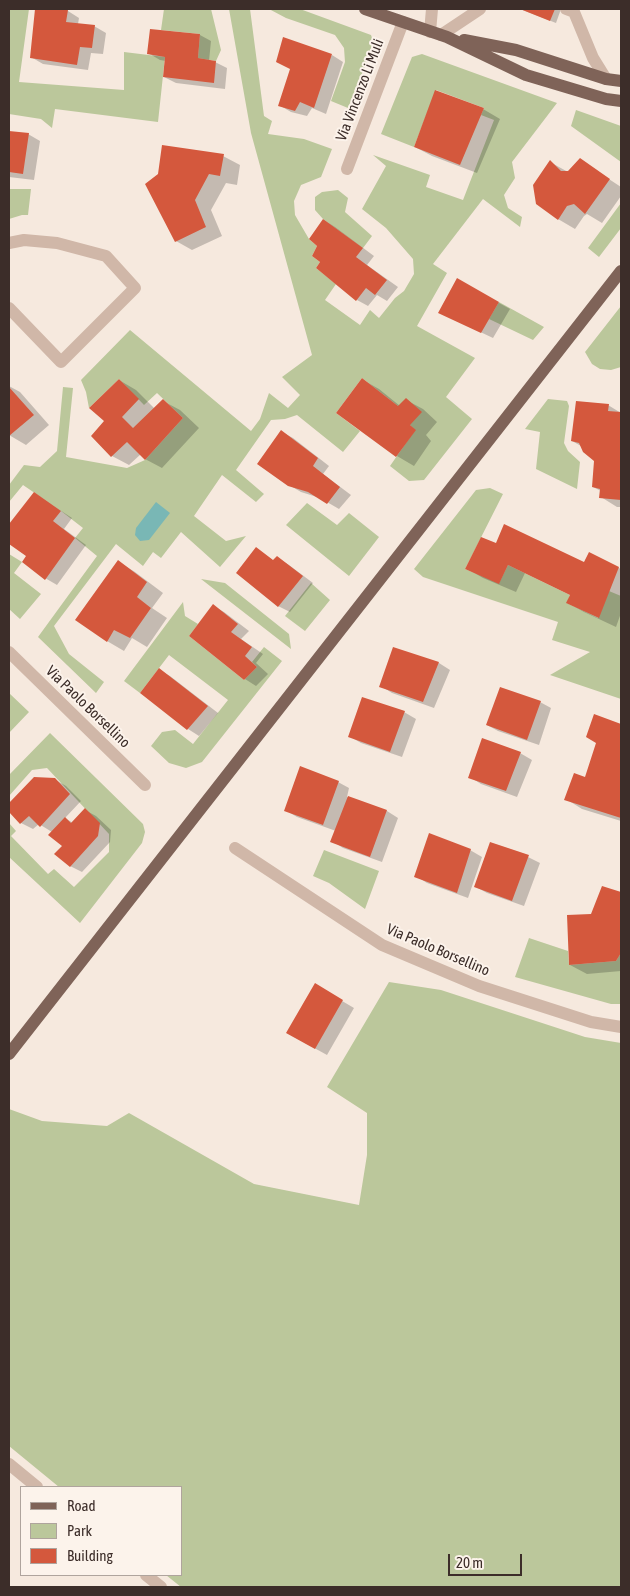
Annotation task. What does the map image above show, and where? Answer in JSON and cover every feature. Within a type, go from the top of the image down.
[{"type":"main road","points":[[365,9],[439,35],[526,75],[606,99],[621,101]]},
{"type":"main road","points":[[439,35],[516,50],[606,79],[621,81]]},
{"type":"main road","points":[[9,1054],[621,271]]},
{"type":"street","points":[[432,9],[439,35],[480,9]]},
{"type":"street","points":[[566,9],[574,12],[593,58],[606,79]]},
{"type":"street","name":"Via Vincenzo Li Muli","points":[[347,169],[403,22]]},
{"type":"street","points":[[9,243],[24,240],[57,243],[106,256],[135,288],[61,362],[9,308]]},
{"type":"street","name":"Via Paolo Borsellino","points":[[9,652],[145,785]]},
{"type":"street","name":"Via Paolo Borsellino","points":[[235,848],[382,945],[479,986],[592,1022],[621,1027]]},
{"type":"street","points":[[9,1464],[37,1486]]},
{"type":"street","points":[[147,1576],[162,1587]]},
{"type":"green space","points":[[10,9],[29,9],[19,82],[124,90],[124,52],[165,57],[158,122],[55,109],[52,128],[41,119],[9,114]]},
{"type":"green space","points":[[164,9],[211,9],[221,50],[216,61],[198,58],[200,34],[161,30]]},
{"type":"green space","points":[[229,9],[250,9],[264,116],[272,121],[268,134],[304,139],[332,149],[321,177],[301,185],[294,201],[295,215],[309,239],[317,246],[312,256],[320,262],[316,268],[336,284],[325,300],[360,325],[370,310],[379,318],[395,298],[404,291],[414,274],[413,259],[386,228],[362,209],[386,166],[373,155],[430,175],[426,187],[463,200],[494,120],[481,115],[484,108],[436,90],[414,147],[381,134],[412,57],[422,54],[557,103],[512,162],[515,178],[504,195],[508,208],[522,217],[520,227],[483,199],[433,264],[447,273],[417,326],[475,358],[446,397],[472,419],[424,480],[409,481],[390,466],[415,430],[398,406],[362,378],[336,413],[360,431],[343,452],[297,415],[285,419],[271,420],[236,470],[264,494],[256,502],[222,475],[194,516],[226,541],[246,536],[220,567],[181,532],[161,558],[153,552],[143,566],[116,544],[54,626],[69,654],[104,682],[96,693],[38,637],[97,556],[75,538],[83,528],[23,485],[9,502],[9,485],[24,465],[40,467],[57,451],[63,387],[73,388],[66,457],[127,468],[145,460],[183,418],[157,393],[144,405],[119,379],[89,408],[86,392],[81,380],[130,330],[251,431],[260,419],[269,393],[288,408],[300,395],[282,377],[312,355],[251,133]]},
{"type":"green space","points":[[269,9],[300,9],[371,35],[374,44],[348,108],[331,101],[345,62],[344,48],[335,35],[286,18]]},
{"type":"green space","points":[[576,110],[621,126],[621,162],[571,126]]},
{"type":"green space","points":[[9,189],[31,189],[28,215],[9,219]]},
{"type":"green space","points":[[338,190],[348,198],[345,212],[372,236],[363,248],[323,219],[315,210],[315,197],[322,192]]},
{"type":"green space","points":[[621,203],[621,228],[599,257],[588,248]]},
{"type":"green space","points":[[499,302],[544,327],[533,340],[489,319]]},
{"type":"green space","points":[[621,306],[621,367],[611,370],[600,369],[592,364],[585,352]]},
{"type":"green space","points":[[548,399],[567,401],[569,406],[564,443],[568,451],[580,462],[577,489],[536,469],[540,432],[525,429]]},
{"type":"green space","points":[[490,488],[503,494],[465,569],[499,583],[508,565],[570,595],[567,603],[598,618],[609,591],[621,596],[621,699],[550,675],[590,652],[552,640],[558,622],[423,577],[414,569],[476,490]]},
{"type":"green space","points":[[307,503],[337,525],[349,513],[379,537],[349,576],[286,525]]},
{"type":"green space","points":[[9,554],[22,562],[14,573],[41,594],[20,619],[9,609]]},
{"type":"green space","points":[[201,579],[225,583],[289,634],[291,649]]},
{"type":"green space","points":[[311,583],[330,600],[305,631],[285,616]]},
{"type":"green space","points":[[183,602],[185,616],[198,624],[189,636],[244,680],[257,667],[252,662],[264,647],[282,661],[202,762],[186,768],[169,763],[151,746],[162,732],[175,730],[193,744],[228,700],[169,655],[140,693],[124,681]]},
{"type":"green space","points":[[9,693],[29,712],[9,733]]},
{"type":"green space","points":[[50,733],[143,824],[145,832],[142,843],[80,923],[9,857],[9,823],[16,831],[11,836],[48,874],[54,869],[74,887],[109,852],[109,834],[47,768],[32,770],[9,796],[9,775]]},
{"type":"green space","points":[[324,850],[379,871],[365,909],[329,883],[313,876]]},
{"type":"green space","points":[[529,938],[568,951],[569,965],[616,961],[621,953],[621,1004],[611,1004],[515,977]]},
{"type":"green space","points":[[389,982],[441,990],[585,1037],[621,1043],[621,1587],[181,1587],[167,1576],[182,1576],[182,1486],[58,1486],[9,1446],[9,1109],[42,1121],[107,1126],[129,1113],[254,1184],[359,1205],[367,1155],[367,1113],[327,1087]]},
{"type":"water","points":[[156,502],[170,513],[149,540],[140,541],[135,535],[136,528]]},
{"type":"building","points":[[35,9],[68,10],[66,22],[95,25],[92,48],[80,47],[77,65],[30,58]]},
{"type":"building","points":[[520,9],[555,9],[550,21]]},
{"type":"building","points":[[150,29],[200,34],[198,58],[216,61],[214,83],[163,77],[165,57],[147,54]]},
{"type":"building","points":[[283,37],[332,54],[314,108],[300,102],[295,111],[278,106],[290,69],[276,62]]},
{"type":"building","points":[[435,90],[484,108],[460,165],[414,147]]},
{"type":"building","points":[[9,131],[29,133],[23,174],[9,172]]},
{"type":"building","points":[[162,145],[224,154],[220,176],[209,174],[195,200],[206,227],[175,242],[145,184],[158,174]]},
{"type":"building","points":[[580,158],[610,179],[585,214],[574,204],[567,206],[558,220],[536,204],[533,185],[550,160],[561,171],[568,171]]},
{"type":"building","points":[[323,219],[363,248],[356,257],[387,280],[375,295],[366,288],[356,301],[316,268],[320,262],[312,256],[317,246],[309,239]]},
{"type":"building","points":[[457,278],[499,302],[481,333],[438,313]]},
{"type":"building","points":[[362,378],[398,406],[406,398],[422,412],[410,425],[416,430],[396,457],[336,413]]},
{"type":"building","points":[[119,379],[139,399],[122,417],[133,428],[163,399],[183,418],[145,460],[127,442],[111,457],[91,436],[104,421],[89,408]]},
{"type":"building","points":[[9,387],[34,415],[9,436]]},
{"type":"building","points":[[576,401],[609,404],[608,411],[621,412],[621,500],[599,498],[600,489],[592,487],[594,461],[583,452],[579,443],[571,441]]},
{"type":"building","points":[[281,430],[318,458],[313,466],[340,487],[327,504],[308,492],[288,486],[257,464]]},
{"type":"building","points":[[34,492],[61,511],[53,521],[75,538],[45,580],[22,562],[26,556],[9,544],[9,524]]},
{"type":"building","points":[[504,524],[584,562],[589,552],[619,567],[599,618],[566,603],[570,595],[508,565],[499,584],[465,569],[481,537],[496,543]]},
{"type":"building","points":[[256,547],[273,560],[277,556],[303,576],[278,607],[236,573]]},
{"type":"building","points":[[118,560],[147,582],[137,597],[151,608],[130,638],[114,630],[107,642],[75,620]]},
{"type":"building","points":[[213,604],[238,624],[231,632],[252,647],[245,656],[257,667],[244,680],[189,636]]},
{"type":"building","points":[[393,647],[439,662],[423,702],[379,687]]},
{"type":"building","points":[[159,668],[208,706],[187,730],[140,693]]},
{"type":"building","points":[[500,687],[541,701],[527,740],[486,725]]},
{"type":"building","points":[[362,697],[405,711],[390,752],[348,737]]},
{"type":"building","points":[[594,714],[621,724],[621,818],[564,800],[574,773],[585,777],[596,743],[586,737]]},
{"type":"building","points":[[482,738],[521,752],[506,791],[468,778]]},
{"type":"building","points":[[300,766],[339,781],[323,825],[284,811]]},
{"type":"building","points":[[34,777],[55,778],[70,794],[40,827],[29,816],[20,824],[9,812],[9,803]]},
{"type":"building","points":[[348,796],[387,810],[370,857],[330,842]]},
{"type":"building","points":[[85,808],[100,823],[98,836],[70,867],[54,854],[62,846],[48,835],[65,817],[71,823]]},
{"type":"building","points":[[429,833],[471,849],[457,893],[414,877]]},
{"type":"building","points":[[490,842],[529,855],[512,901],[474,887]]},
{"type":"building","points":[[602,886],[621,892],[621,953],[616,961],[569,965],[567,915],[591,914]]},
{"type":"building","points":[[315,983],[343,1000],[315,1049],[286,1033]]}]
